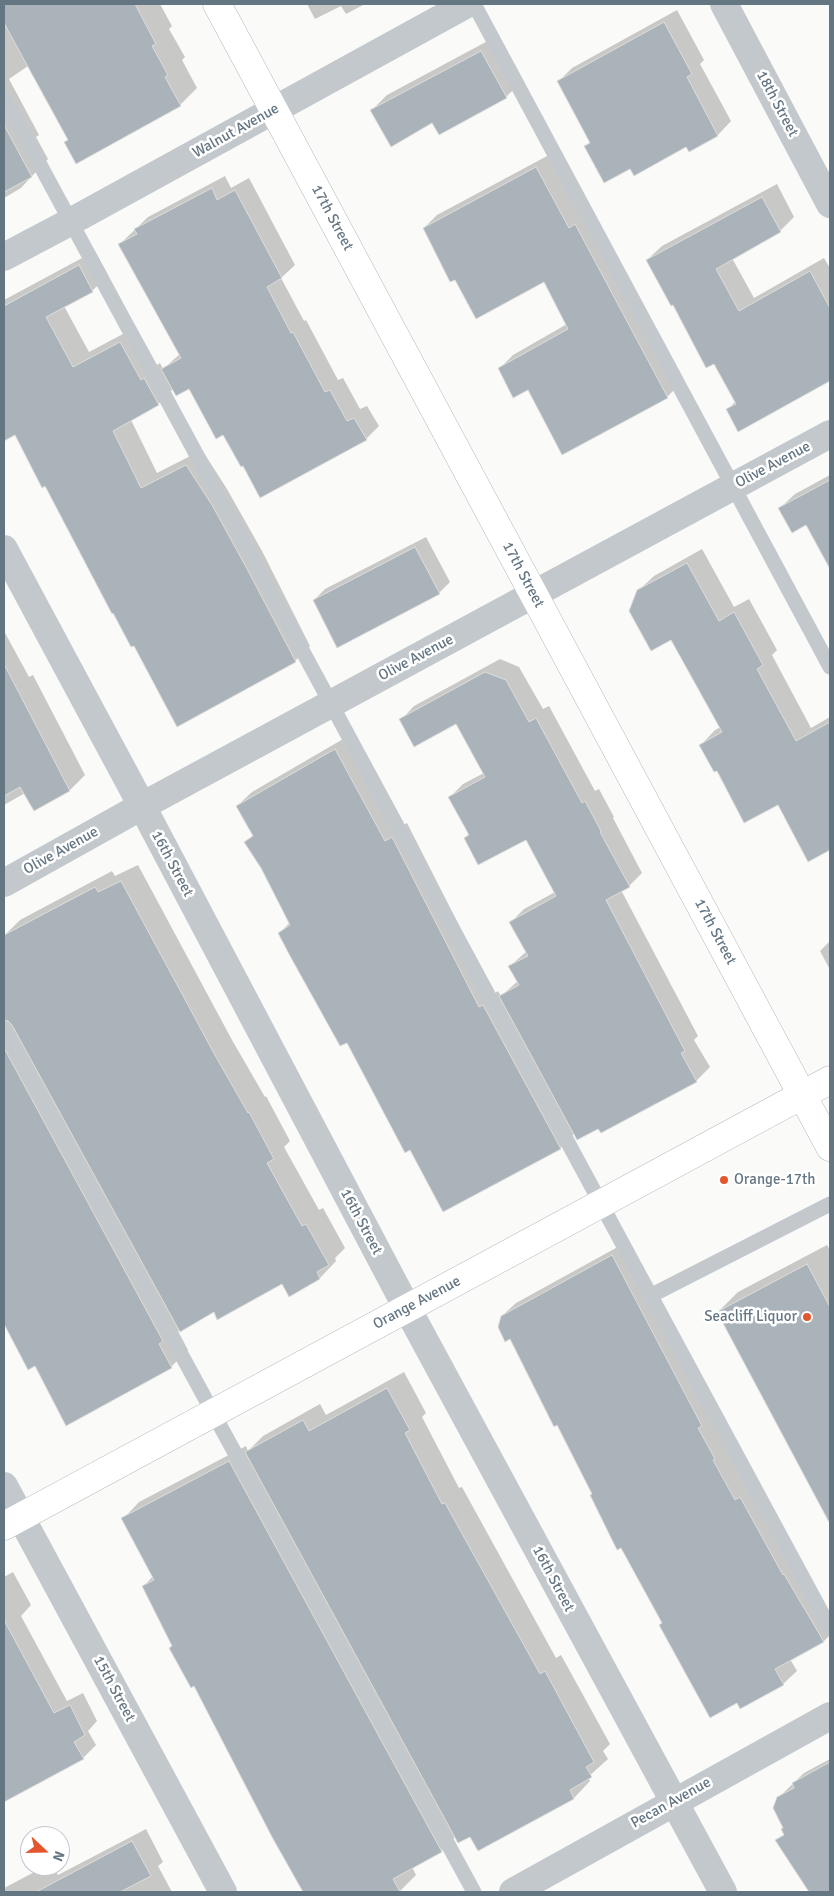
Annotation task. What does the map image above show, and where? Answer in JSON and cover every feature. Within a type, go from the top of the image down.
[{"type":"street","name":"17th Street","points":[[216,4],[830,1147]]},
{"type":"street","name":"Walnut Avenue","points":[[4,257],[466,4]]},
{"type":"street","name":"18th Street","points":[[724,4],[830,204]]},
{"type":"street","name":"Olive Avenue","points":[[4,883],[331,703],[830,434]]},
{"type":"street","name":"16th Street","points":[[4,549],[407,1308],[723,1892]]},
{"type":"street","name":"Orange Avenue","points":[[12,1522],[830,1080]]},
{"type":"street","name":"15th Street","points":[[4,1486],[12,1522],[223,1892]]},
{"type":"street","name":"Pecan Avenue","points":[[513,1892],[830,1716]]},
{"type":"lane","points":[[474,4],[830,666]]},
{"type":"lane","points":[[4,98],[650,1296],[827,1613],[830,1628]]},
{"type":"lane","points":[[4,1029],[474,1892]]},
{"type":"lane","points":[[650,1296],[830,1204]]},
{"type":"building","points":[[4,4],[135,4],[156,44],[152,46],[168,75],[165,77],[181,106],[76,164],[64,142],[68,140],[4,23]]},
{"type":"building","points":[[664,22],[692,74],[687,77],[718,136],[689,152],[686,147],[634,176],[630,169],[604,183],[584,146],[590,143],[557,81]]},
{"type":"building","points":[[481,51],[507,98],[439,135],[432,123],[391,147],[370,110]]},
{"type":"building","points":[[4,125],[32,177],[4,192]]},
{"type":"building","points":[[536,167],[569,228],[575,224],[668,398],[562,455],[528,390],[513,398],[498,368],[568,329],[544,282],[476,319],[455,280],[450,282],[423,228]]},
{"type":"building","points":[[212,188],[217,200],[235,190],[282,278],[267,287],[291,333],[293,332],[325,392],[330,390],[347,421],[354,418],[367,440],[260,498],[243,466],[241,467],[223,435],[216,439],[189,389],[176,396],[161,369],[181,358],[118,244],[137,234],[134,229]]},
{"type":"building","points":[[762,197],[781,232],[716,269],[739,311],[810,271],[830,308],[830,381],[738,432],[726,409],[736,404],[714,364],[706,368],[673,305],[671,306],[646,260]]},
{"type":"building","points":[[79,265],[93,292],[46,317],[73,367],[120,342],[141,380],[144,378],[159,405],[113,431],[141,488],[186,465],[212,505],[296,662],[177,727],[134,646],[131,647],[112,614],[45,486],[42,488],[15,435],[4,441],[4,306]]},
{"type":"building","points":[[830,480],[830,569],[806,525],[792,533],[778,508]]},
{"type":"building","points":[[415,547],[440,594],[337,648],[313,600]]},
{"type":"building","points":[[687,563],[719,621],[734,612],[763,665],[757,669],[796,741],[830,722],[830,850],[808,862],[778,805],[744,823],[717,771],[714,772],[699,745],[722,732],[671,640],[651,651],[629,611],[637,590]]},
{"type":"building","points":[[4,664],[70,791],[34,811],[20,787],[4,796]]},
{"type":"building","points":[[485,672],[506,680],[529,722],[536,718],[582,803],[585,801],[630,887],[606,900],[685,1051],[681,1053],[697,1082],[601,1133],[598,1129],[577,1140],[499,996],[519,985],[508,966],[528,956],[509,922],[556,896],[526,840],[478,865],[464,838],[469,835],[448,797],[485,777],[456,724],[414,747],[399,719]]},
{"type":"building","points":[[335,749],[385,841],[392,837],[479,1007],[483,1005],[561,1149],[443,1212],[410,1150],[405,1153],[347,1043],[340,1046],[290,956],[278,933],[290,925],[261,868],[244,842],[253,836],[236,806]]},
{"type":"building","points":[[121,881],[216,1057],[274,1159],[267,1163],[302,1226],[306,1224],[329,1265],[317,1272],[320,1279],[289,1297],[282,1284],[217,1320],[214,1312],[180,1332],[12,1025],[4,1020],[4,935],[95,887],[98,892]]},
{"type":"building","points":[[4,1048],[163,1341],[159,1344],[172,1368],[66,1426],[35,1366],[28,1370],[4,1324]]},
{"type":"building","points":[[612,1255],[702,1426],[698,1428],[715,1459],[713,1460],[735,1500],[740,1497],[783,1575],[824,1642],[775,1669],[784,1685],[740,1709],[737,1703],[710,1718],[659,1625],[662,1623],[621,1548],[617,1550],[590,1495],[592,1494],[557,1425],[554,1427],[510,1339],[505,1342],[498,1327],[501,1316]]},
{"type":"building","points":[[807,1264],[830,1307],[830,1524],[717,1312]]},
{"type":"building","points":[[387,1388],[410,1430],[405,1433],[442,1504],[445,1503],[540,1674],[545,1671],[594,1762],[586,1767],[592,1777],[570,1790],[574,1799],[478,1851],[470,1837],[458,1843],[245,1452],[303,1420],[309,1431]]},
{"type":"building","points":[[229,1461],[442,1852],[393,1879],[400,1892],[303,1892],[272,1837],[194,1686],[191,1688],[169,1648],[172,1646],[142,1586],[154,1580],[121,1518]]},
{"type":"building","points":[[4,1620],[54,1713],[70,1705],[85,1735],[74,1742],[84,1759],[4,1802]]},
{"type":"building","points":[[830,1762],[830,1892],[809,1892],[775,1840],[784,1835],[781,1829],[783,1828],[773,1808],[777,1797],[794,1788],[792,1783]]},
{"type":"building","points":[[132,1841],[151,1876],[120,1892],[36,1892],[66,1876],[70,1876],[70,1874]]},
{"type":"place","name":"Orange-17th","points":[[724,1180]]},
{"type":"place","name":"Seacliff Liquor","points":[[807,1317]]}]
